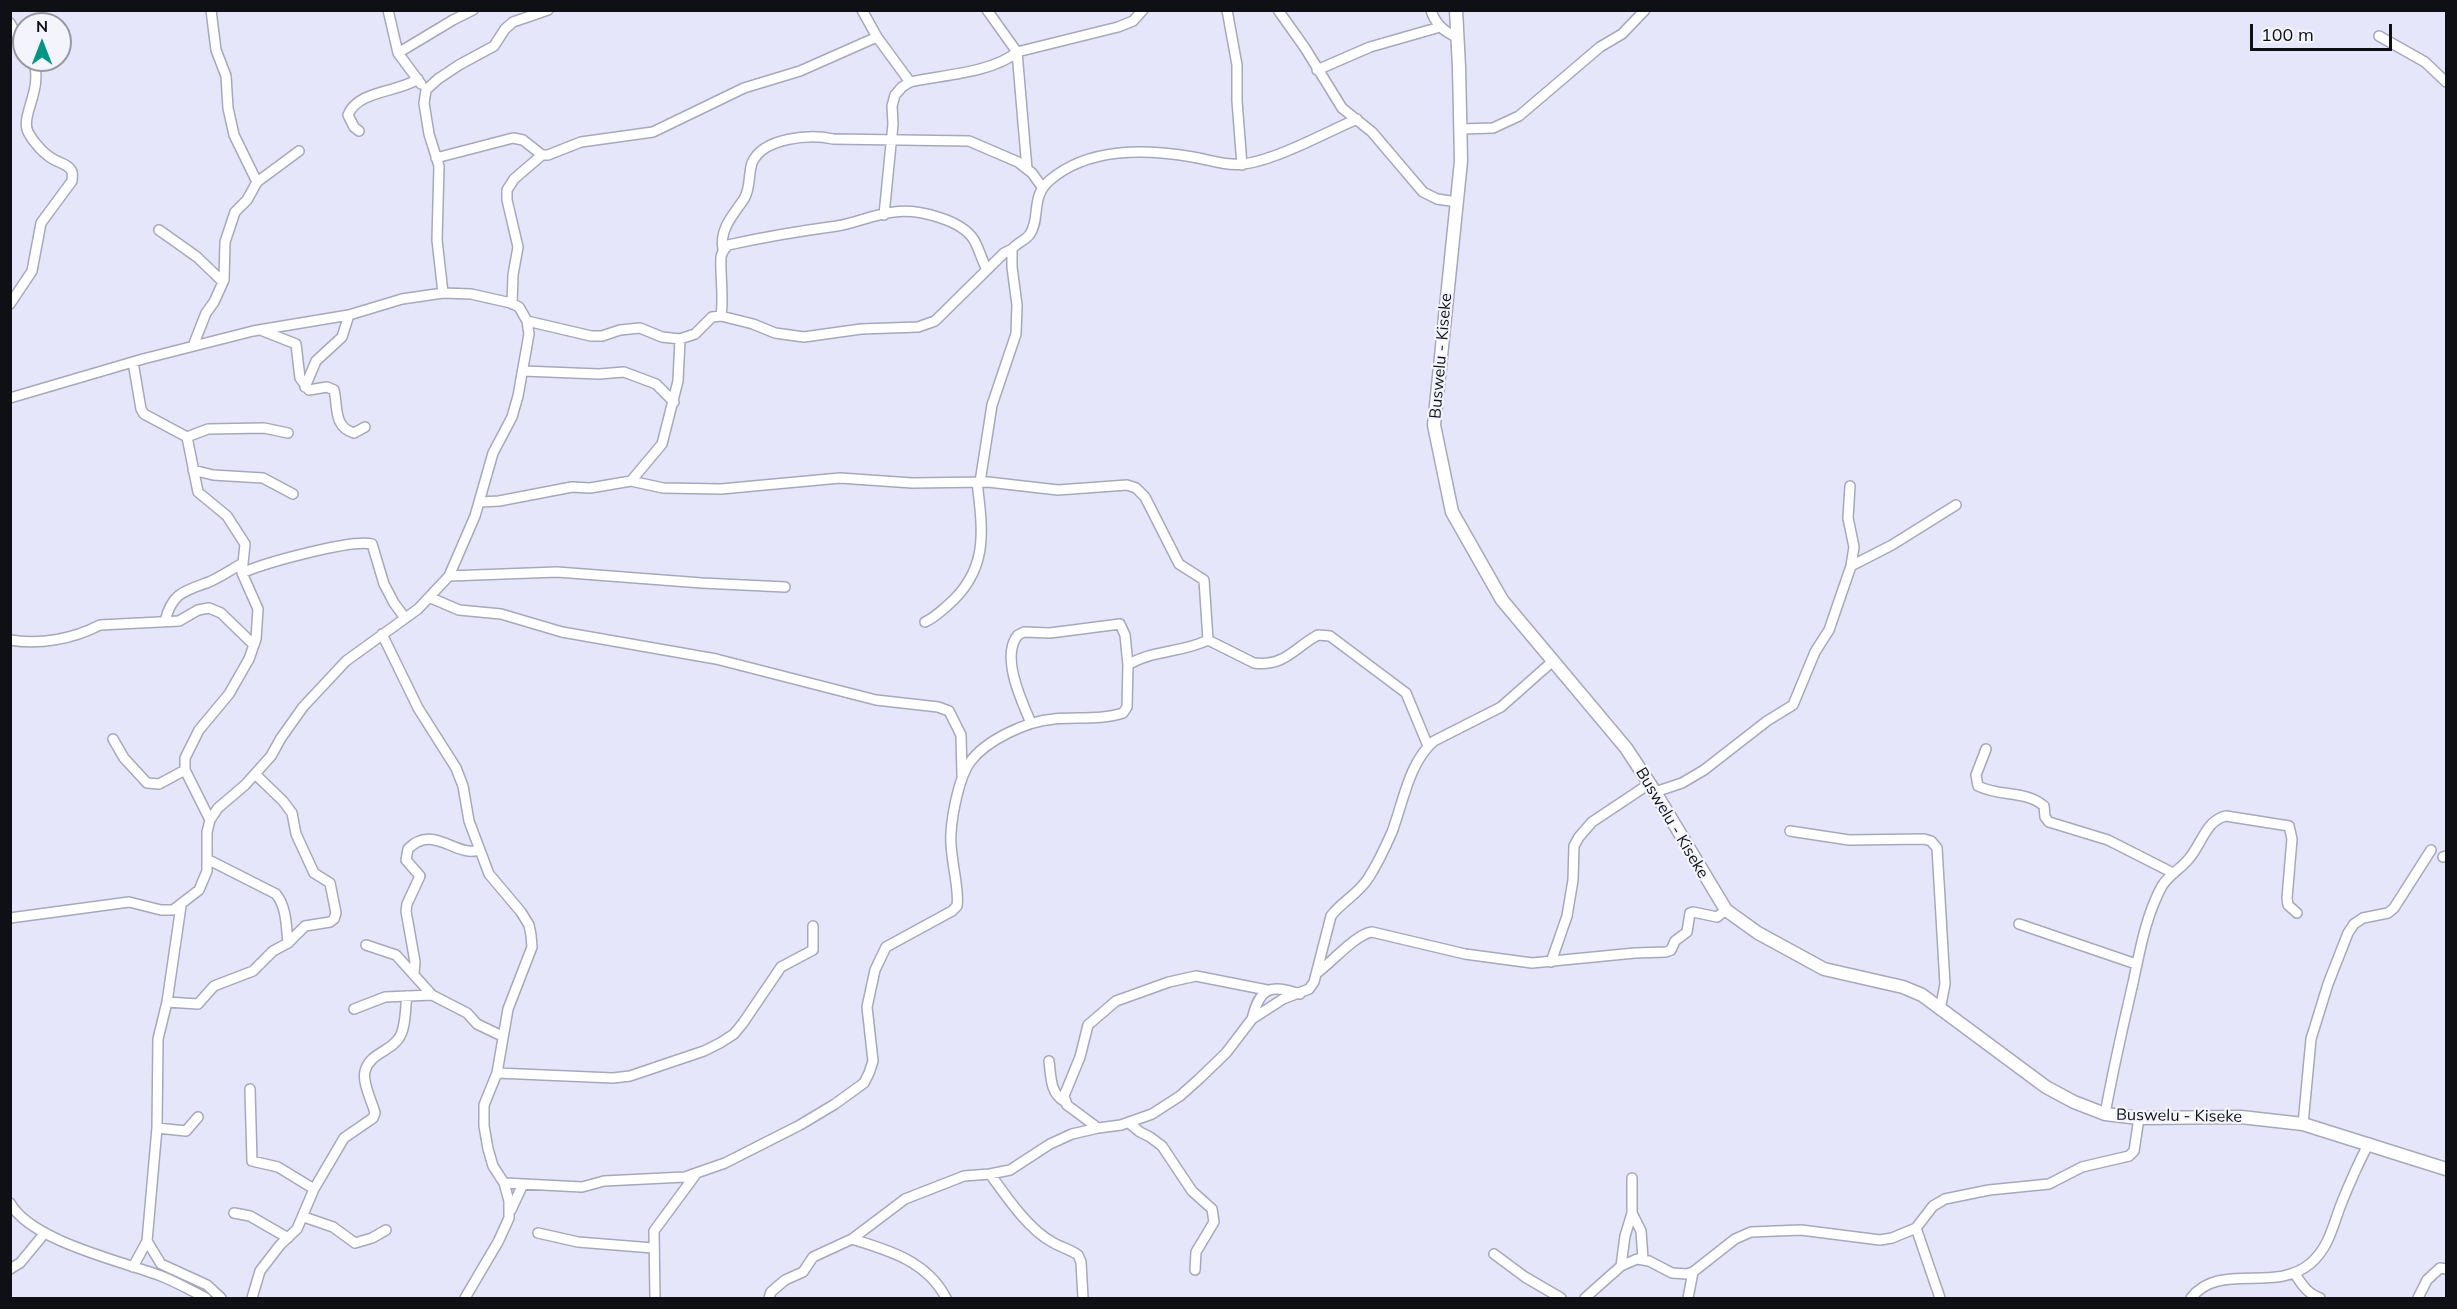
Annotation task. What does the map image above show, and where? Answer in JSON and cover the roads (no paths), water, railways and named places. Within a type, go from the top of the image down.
[{"type":"main road","name":"Buswelu - Kiseke","points":[[1456,10],[1461,129],[1457,202],[1434,425],[1452,512],[1502,600],[1626,748],[1726,910],[1758,933],[1824,969],[1903,987],[1922,995],[2046,1087],[2074,1102],[2105,1114],[2139,1118],[2241,1117],[2303,1124],[2446,1169]]},
{"type":"street","points":[[211,10],[216,50],[226,76],[228,108],[234,135],[257,182]]},
{"type":"street","points":[[388,10],[398,53],[426,90]]},
{"type":"street","points":[[398,53],[473,10]]},
{"type":"street","points":[[443,293],[437,240],[440,166],[426,117],[424,103],[426,90],[459,64],[494,46],[513,22],[549,10]]},
{"type":"street","points":[[862,10],[877,38],[910,82]]},
{"type":"street","points":[[987,10],[1017,52],[1027,169]]},
{"type":"street","points":[[884,215],[892,106],[895,95],[902,87],[910,82],[984,67],[1011,57],[1017,52],[1118,27],[1133,21],[1143,10]]},
{"type":"street","points":[[1227,10],[1237,65],[1242,165]]},
{"type":"street","points":[[1278,10],[1305,48],[1342,108],[1372,132],[1423,192],[1437,200],[1457,202]]},
{"type":"street","points":[[1431,10],[1440,27],[1446,33],[1457,37]]},
{"type":"street","points":[[1461,129],[1494,128],[1519,116],[1600,47],[1622,33],[1645,10]]},
{"type":"street","points":[[1317,70],[1370,47],[1440,27]]},
{"type":"street","points":[[2379,36],[2426,62],[2446,82]]},
{"type":"street","points":[[512,304],[513,275],[518,247],[507,200],[507,190],[514,179],[542,155],[581,142],[653,132],[744,88],[800,71],[877,38]]},
{"type":"street","points":[[10,304],[32,271],[41,223],[72,181],[72,171],[43,152],[27,132],[26,117],[36,89],[35,72]]},
{"type":"street","points":[[359,131],[354,127],[348,115],[355,103],[409,85],[418,79]]},
{"type":"street","points":[[527,321],[591,336],[640,328],[662,337],[680,339],[695,334],[712,317],[721,316],[753,324],[775,333],[804,337],[861,329],[918,327],[935,321],[1004,254],[1030,234],[1035,207],[1042,187],[1078,162],[1117,152],[1162,153],[1242,165],[1302,143],[1357,118]]},
{"type":"street","points":[[721,316],[724,298],[721,256],[725,230],[749,189],[753,162],[771,145],[786,140],[819,136],[833,139],[891,141],[969,141],[1002,153],[1027,169],[1042,187]]},
{"type":"street","points":[[436,158],[518,137],[542,155]]},
{"type":"street","points":[[194,346],[206,312],[224,282],[225,242],[235,212],[247,200],[257,182],[299,150]]},
{"type":"street","points":[[723,249],[728,245],[788,232],[836,226],[893,212],[924,212],[945,220],[973,238],[987,270]]},
{"type":"street","points":[[159,230],[197,257],[224,282]]},
{"type":"street","points":[[925,622],[934,618],[959,596],[972,578],[982,546],[978,482],[992,405],[1016,334],[1017,305],[1012,249]]},
{"type":"street","points":[[10,398],[194,346],[260,330],[349,315],[402,299],[443,293],[471,294],[519,307],[527,321],[529,334],[512,417],[494,453],[480,502],[449,576],[431,598],[346,661],[303,707],[271,756],[218,808],[210,820],[207,832],[207,871],[199,890],[182,906],[173,910],[161,910],[139,903],[112,903],[10,918]]},
{"type":"street","points":[[305,387],[316,361],[342,337],[349,315]]},
{"type":"street","points":[[260,330],[296,344],[300,378],[305,387],[309,390],[331,387],[336,397],[338,420],[354,433],[365,427]]},
{"type":"street","points":[[631,481],[662,444],[678,381],[680,339]]},
{"type":"street","points":[[133,362],[141,409],[144,414],[187,437],[208,429],[264,428],[288,433]]},
{"type":"street","points":[[523,371],[599,374],[624,372],[656,384],[674,402]]},
{"type":"street","points":[[187,437],[198,492],[227,516],[245,544],[242,573],[258,609],[254,645],[249,659],[229,694],[199,730],[185,758],[185,770],[210,820]]},
{"type":"street","points":[[194,470],[213,476],[263,478],[293,494]]},
{"type":"street","points":[[480,502],[499,501],[572,487],[590,488],[631,481],[663,488],[721,489],[840,478],[912,483],[978,482],[1058,490],[1127,485],[1136,488],[1145,497],[1179,564],[1204,580],[1208,640]]},
{"type":"street","points":[[1551,962],[1567,916],[1573,880],[1574,846],[1592,822],[1652,788],[1682,783],[1704,770],[1767,721],[1793,705],[1815,652],[1829,630],[1851,566],[1854,547],[1848,518],[1850,486]]},
{"type":"street","points":[[1851,566],[1892,545],[1956,505]]},
{"type":"street","points":[[242,573],[260,565],[321,551],[358,543],[372,544],[384,584],[393,603],[405,618]]},
{"type":"street","points":[[165,621],[172,604],[184,590],[219,577],[243,562]]},
{"type":"street","points":[[449,576],[557,573],[785,587]]},
{"type":"street","points":[[431,598],[459,610],[510,616],[573,635],[716,659],[876,700],[938,707],[949,711],[961,735],[962,778],[950,840],[957,906],[952,911],[886,947],[882,954],[875,970],[867,1007],[873,1061],[864,1083],[800,1125],[725,1163],[697,1173],[671,1178],[604,1180],[582,1187],[504,1183]]},
{"type":"street","points":[[10,640],[42,643],[92,630],[100,625],[179,621],[198,610],[209,608],[221,613],[254,645]]},
{"type":"street","points":[[962,778],[970,762],[982,751],[1031,723],[1123,713],[1127,707],[1128,665],[1125,634],[1120,624],[1050,633],[1024,632],[1018,635],[1012,648],[1015,684],[1031,723]]},
{"type":"street","points":[[382,634],[418,708],[456,768],[463,786],[469,821],[489,874],[529,925],[532,947],[508,1009],[497,1074],[484,1106],[484,1126],[493,1166],[504,1183],[510,1212]]},
{"type":"street","points":[[1208,640],[1260,664],[1289,656],[1318,635],[1330,636],[1406,693],[1428,746]]},
{"type":"street","points":[[1128,665],[1147,656],[1195,647],[1208,640]]},
{"type":"street","points":[[1252,1019],[1283,999],[1300,994],[1314,982],[1331,916],[1355,896],[1369,879],[1392,831],[1408,784],[1428,746],[1501,707],[1553,661]]},
{"type":"street","points":[[113,739],[124,758],[147,783],[159,784],[185,770]]},
{"type":"street","points":[[1986,749],[1976,775],[1978,786],[2002,794],[2024,795],[2036,799],[2044,806],[2045,818],[2049,822],[2108,840],[2173,873]]},
{"type":"street","points":[[167,1002],[198,1004],[214,986],[253,971],[273,951],[288,943],[305,926],[330,922],[334,919],[333,891],[330,883],[314,873],[296,834],[292,813],[255,774]]},
{"type":"street","points":[[2105,1114],[2136,964],[2150,915],[2163,885],[2190,858],[2211,824],[2218,818],[2226,816],[2289,826],[2292,839],[2287,898],[2288,905],[2297,913]]},
{"type":"street","points":[[1790,831],[1849,840],[1924,839],[1935,844],[1945,984],[1940,1010]]},
{"type":"street","points":[[414,974],[415,962],[406,912],[407,904],[420,876],[406,860],[408,849],[429,840],[443,841],[465,852],[480,850]]},
{"type":"street","points":[[2303,1124],[2311,1039],[2328,984],[2348,933],[2354,924],[2363,918],[2388,913],[2394,908],[2431,850]]},
{"type":"street","points":[[207,859],[276,894],[285,912],[288,943]]},
{"type":"street","points":[[133,1267],[147,1241],[157,1128],[160,1024],[167,1002],[182,906]]},
{"type":"street","points":[[1318,972],[1358,937],[1372,932],[1465,954],[1532,963],[1669,952],[1676,941],[1687,932],[1690,913],[1717,916],[1726,910]]},
{"type":"street","points":[[2019,924],[2136,964]]},
{"type":"street","points":[[497,1074],[614,1078],[630,1076],[704,1051],[734,1034],[781,967],[813,950],[813,926]]},
{"type":"street","points":[[366,945],[396,955],[432,995],[460,1009],[477,1024],[502,1036]]},
{"type":"street","points":[[1064,1101],[1065,1090],[1080,1057],[1088,1024],[1116,1001],[1169,982],[1196,976],[1300,994]]},
{"type":"street","points":[[769,1299],[771,1292],[785,1280],[803,1272],[813,1257],[852,1239],[905,1199],[958,1177],[1010,1170],[1050,1144],[1072,1134],[1129,1123],[1152,1114],[1180,1096],[1226,1053],[1252,1019],[1259,997],[1267,990]]},
{"type":"street","points":[[354,1009],[386,996],[432,995]]},
{"type":"street","points":[[252,1299],[260,1271],[297,1229],[314,1189],[344,1138],[373,1118],[375,1113],[364,1078],[365,1071],[376,1054],[397,1042],[401,1034],[407,996]]},
{"type":"street","points":[[1049,1061],[1052,1086],[1058,1098],[1098,1128]]},
{"type":"street","points":[[250,1089],[252,1161],[278,1167],[314,1189]]},
{"type":"street","points":[[157,1128],[186,1131],[198,1117]]},
{"type":"street","points":[[1585,1299],[1621,1266],[1643,1259],[1672,1273],[1693,1272],[1735,1239],[1751,1232],[1802,1230],[1880,1240],[1903,1236],[1916,1228],[1933,1206],[1945,1199],[1989,1190],[2049,1184],[2082,1167],[2128,1156],[2134,1151],[2139,1118]]},
{"type":"street","points":[[1129,1123],[1162,1146],[1192,1191],[1212,1209],[1214,1222],[1196,1252],[1195,1270]]},
{"type":"street","points":[[2191,1299],[2203,1286],[2219,1281],[2283,1278],[2295,1274],[2310,1264],[2327,1244],[2351,1179],[2369,1143]]},
{"type":"street","points":[[655,1299],[654,1231],[697,1173]]},
{"type":"street","points":[[990,1174],[1008,1199],[1040,1234],[1078,1255],[1081,1262],[1083,1299]]},
{"type":"street","points":[[671,1178],[681,1195]]},
{"type":"street","points":[[1621,1266],[1625,1236],[1632,1213],[1632,1178]]},
{"type":"street","points":[[465,1299],[498,1242],[523,1184]]},
{"type":"street","points":[[10,1203],[20,1215],[44,1234],[163,1277],[206,1299]]},
{"type":"street","points":[[234,1213],[250,1216],[288,1238]]},
{"type":"street","points":[[1632,1213],[1641,1231],[1643,1259]]},
{"type":"street","points":[[304,1217],[333,1227],[355,1243],[372,1238],[386,1230]]},
{"type":"street","points":[[1916,1228],[1940,1299]]},
{"type":"street","points":[[866,1230],[870,1244]]},
{"type":"street","points":[[538,1233],[578,1242],[653,1248]]},
{"type":"street","points":[[10,1269],[20,1263],[44,1234]]},
{"type":"street","points":[[852,1239],[907,1258],[935,1283],[946,1299]]},
{"type":"street","points":[[147,1241],[161,1264],[207,1285],[221,1299]]},
{"type":"street","points":[[1494,1254],[1525,1277],[1562,1299]]},
{"type":"street","points":[[2418,1299],[2433,1274],[2440,1268],[2446,1269]]},
{"type":"street","points":[[1688,1299],[1693,1272]]},
{"type":"street","points":[[2295,1274],[2304,1288],[2320,1299]]},
{"type":"street","points":[[2304,1288],[2304,1299]]}]
